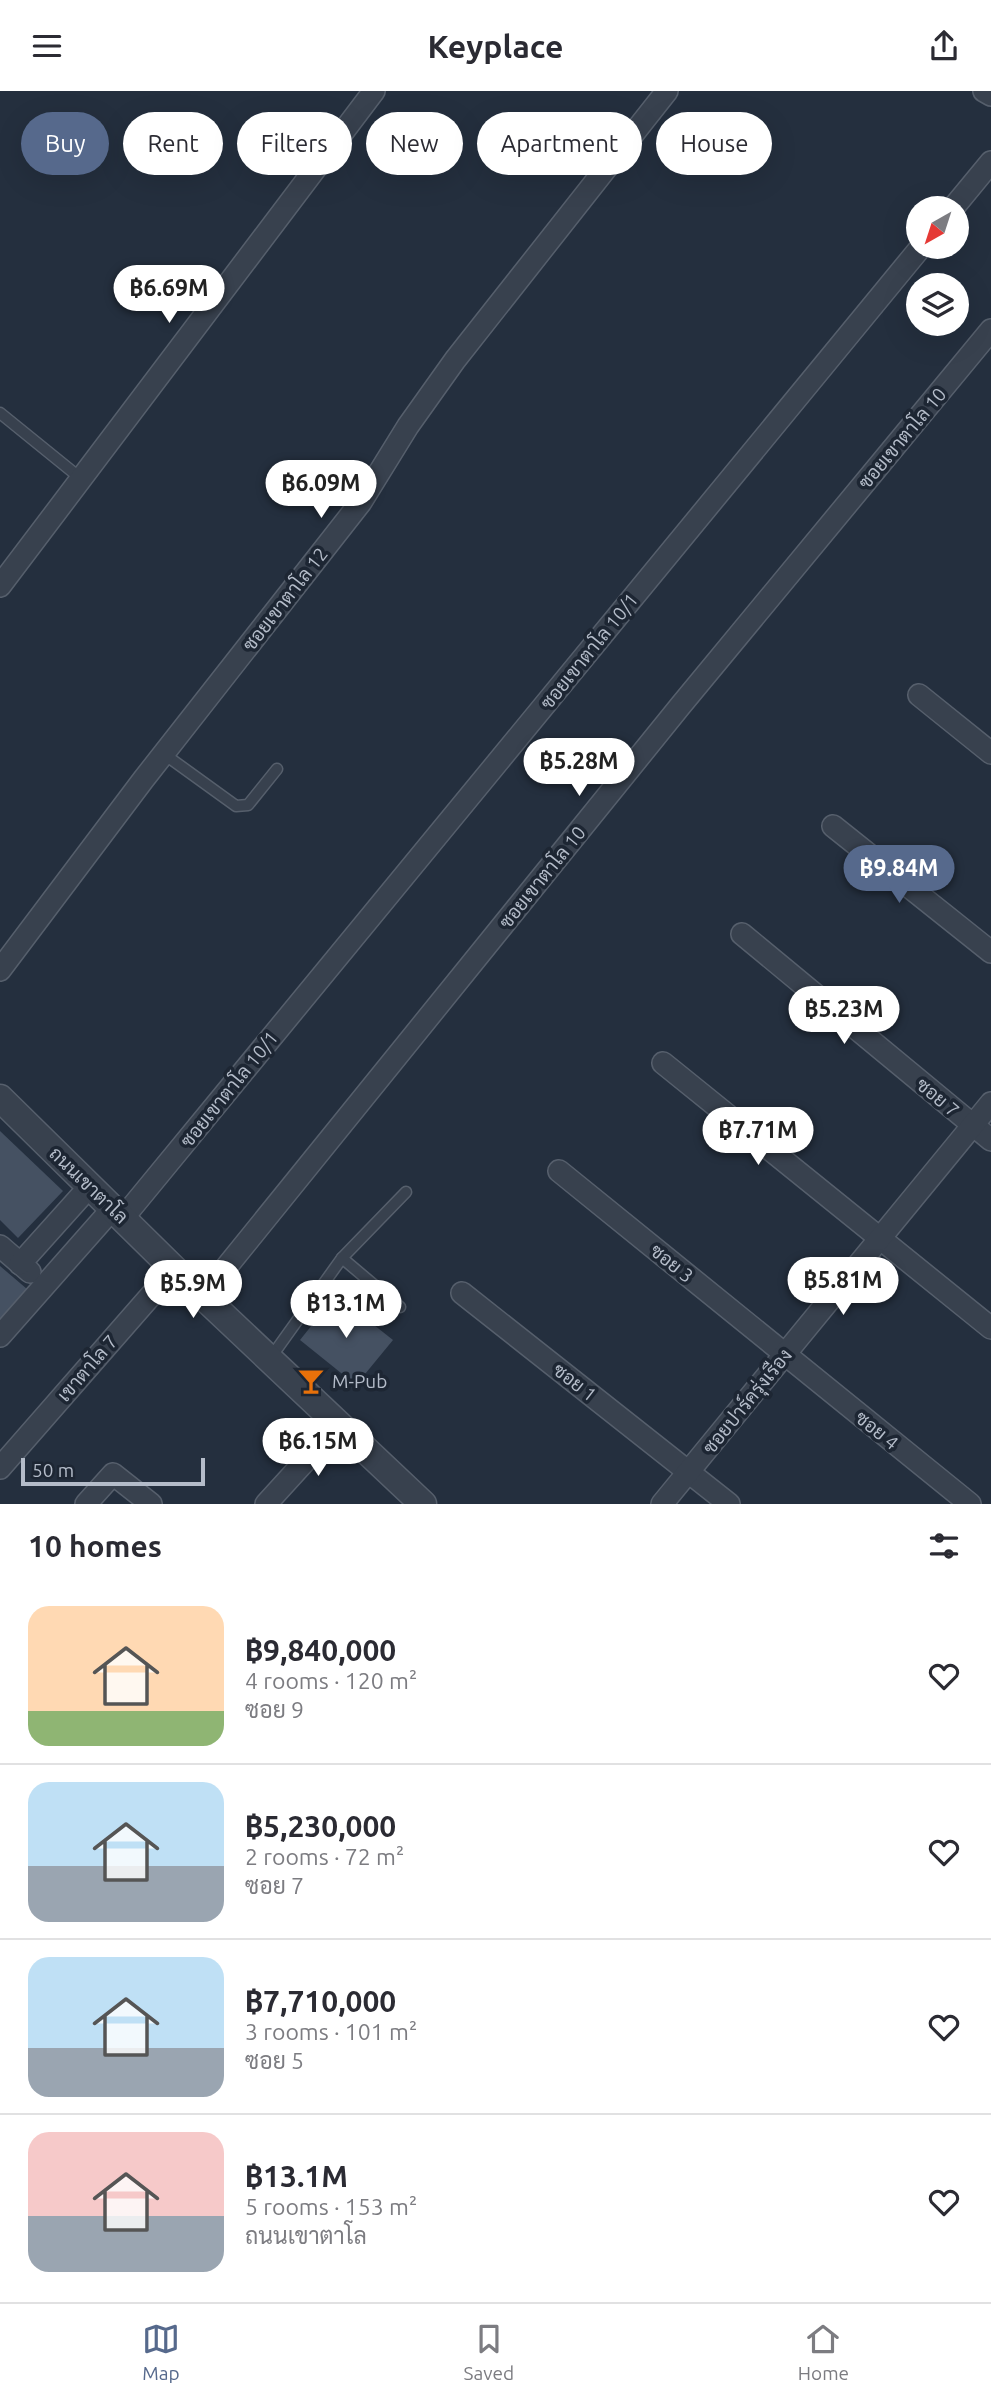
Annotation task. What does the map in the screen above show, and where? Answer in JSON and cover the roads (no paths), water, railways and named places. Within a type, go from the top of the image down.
[{"type":"street","points":[[0,586],[79,477],[374,91]]},
{"type":"street","name":"ซอยเขาตาโล 12","points":[[0,970],[361,502],[408,426],[455,360],[667,91]]},
{"type":"street","points":[[984,91],[991,95]]},
{"type":"street","points":[[963,196],[991,162]]},
{"type":"street","name":"ซอยเขาตาโล 10/1","points":[[44,1285],[118,1213],[911,259]]},
{"type":"street","name":"ซอยเขาตาโล 10","points":[[203,1296],[681,705],[991,330]]},
{"type":"street","points":[[919,695],[991,753]]},
{"type":"street","points":[[833,825],[991,952]]},
{"type":"street","name":"ซอย 7","points":[[742,934],[991,1140]]},
{"type":"street","points":[[663,1063],[991,1328]]},
{"type":"street","name":"ถนนเขาตาโล","points":[[0,1098],[174,1269],[423,1504]]},
{"type":"street","name":"ซอยปาร์ครุ่งเรือง","points":[[662,1504],[991,1103]]},
{"type":"street","name":"ซอย 3","points":[[559,1171],[784,1355]]},
{"type":"street","points":[[20,1264],[90,1186]]},
{"type":"street","points":[[0,1246],[44,1285],[0,1336]]},
{"type":"street","name":"เขาตาโล 7","points":[[0,1468],[174,1269]]},
{"type":"street","name":"ซอย 1","points":[[462,1293],[729,1504]]},
{"type":"street","name":"ซอย 4","points":[[784,1355],[970,1504]]},
{"type":"street","points":[[267,1504],[338,1425]]},
{"type":"street","points":[[86,1504],[113,1474],[151,1504]]},
{"type":"lane","points":[[0,413],[79,477]]},
{"type":"lane","points":[[164,754],[236,806],[248,805],[277,769]]},
{"type":"lane","points":[[270,1360],[342,1258],[406,1192]]},
{"type":"lane","points":[[342,1258],[400,1307]]},
{"type":"place","name":"M-Pub","points":[[311,1381]]}]
